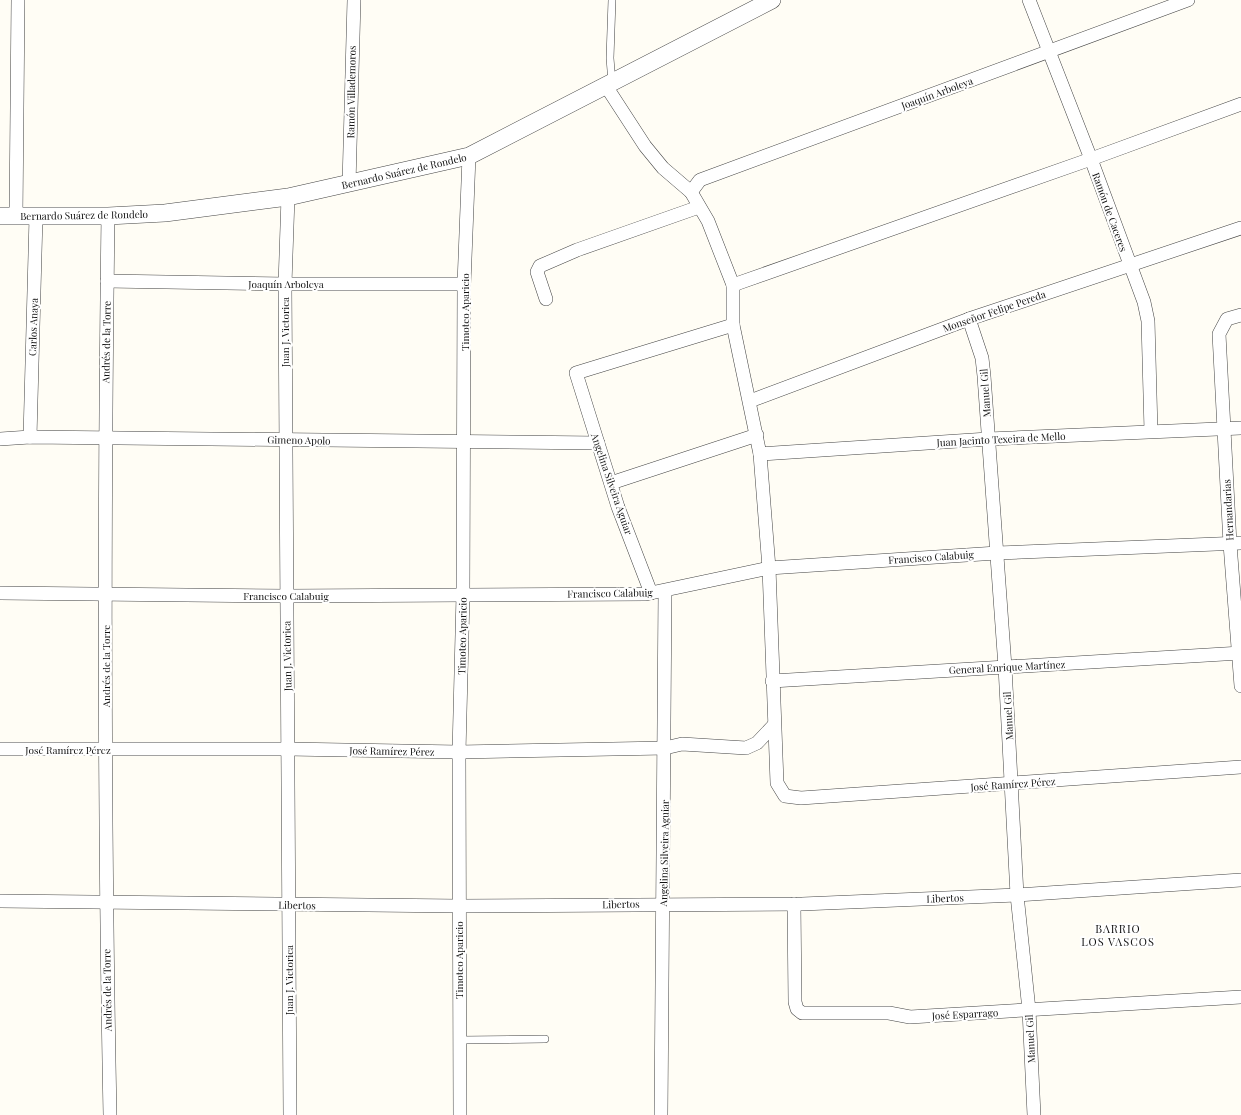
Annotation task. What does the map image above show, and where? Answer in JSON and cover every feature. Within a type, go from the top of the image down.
[{"type":"street","points":[[8,216],[18,0]]},
{"type":"street","name":"Ramón Villademoros","points":[[349,184],[354,0]]},
{"type":"street","name":"Bernardo Suárez de Rondelo","points":[[8,216],[108,216],[165,213],[288,197],[469,156],[772,0]]},
{"type":"street","name":"Ramón de Caceres","points":[[1029,0],[1091,159],[1144,302],[1148,321],[1151,432]]},
{"type":"street","name":"Joaquín Arboleya","points":[[691,192],[700,180],[1188,0]]},
{"type":"street","points":[[609,85],[645,146],[663,168],[691,192],[708,221],[733,285],[733,325],[760,454],[769,568],[774,725]]},
{"type":"street","points":[[733,285],[1091,159],[1241,104]]},
{"type":"street","name":"Timoteo Aparicio","points":[[460,1115],[459,752],[463,594],[464,284],[469,156]]},
{"type":"street","name":"Juan J. Victorica","points":[[288,197],[285,284],[290,1115]]},
{"type":"street","points":[[546,299],[537,272],[540,266],[577,250],[699,207]]},
{"type":"street","name":"Andrés de la Torre","points":[[108,216],[105,438],[106,902],[110,1115]]},
{"type":"street","name":"Carlos Anaya","points":[[30,436],[36,217]]},
{"type":"street","name":"Monseñor Felipe Pereda","points":[[750,401],[969,319],[1129,264],[1241,228]]},
{"type":"street","name":"Joaquín Arboleya","points":[[107,281],[285,284],[464,284]]},
{"type":"street","name":"Hernandarias","points":[[1241,315],[1227,319],[1220,334],[1224,429],[1236,544],[1241,686]]},
{"type":"street","name":"Manuel Gil","points":[[969,319],[982,358],[1005,667],[1018,895],[1029,1010],[1034,1115]]},
{"type":"street","name":"Angelina Silveira Aguiar","points":[[652,593],[611,483],[576,373],[733,325]]},
{"type":"street","name":"Juan Jacinto Texeira de Mello","points":[[760,454],[988,439],[1241,428]]},
{"type":"street","points":[[611,483],[757,435]]},
{"type":"street","name":"Gimeno Apolo","points":[[0,438],[30,436],[598,443]]},
{"type":"street","name":"Francisco Calabuig","points":[[0,593],[287,596],[652,593],[769,568],[997,553],[1236,544]]},
{"type":"street","name":"Angelina Silveira Aguiar","points":[[661,1115],[666,591]]},
{"type":"street","name":"General Enrique Martínez","points":[[772,681],[1240,653]]},
{"type":"street","name":"José Ramírez Pérez","points":[[0,749],[288,749],[459,752],[665,748],[682,744],[746,748],[757,743],[774,725]]},
{"type":"street","name":"José Ramírez Pérez","points":[[774,725],[776,783],[785,796],[801,798],[1241,767]]},
{"type":"street","name":"Libertos","points":[[0,901],[289,906],[459,906],[664,903],[794,904],[1018,895],[1241,880]]},
{"type":"street","name":"José Esparrago","points":[[794,904],[795,1002],[797,1009],[802,1013],[889,1014],[910,1017],[1241,997]]},
{"type":"lane","points":[[609,85],[612,0]]},
{"type":"lane","points":[[460,1040],[545,1040]]},
{"type":"district","name":"BARRIO LOS VASCOS","points":[[1118,934]]}]
